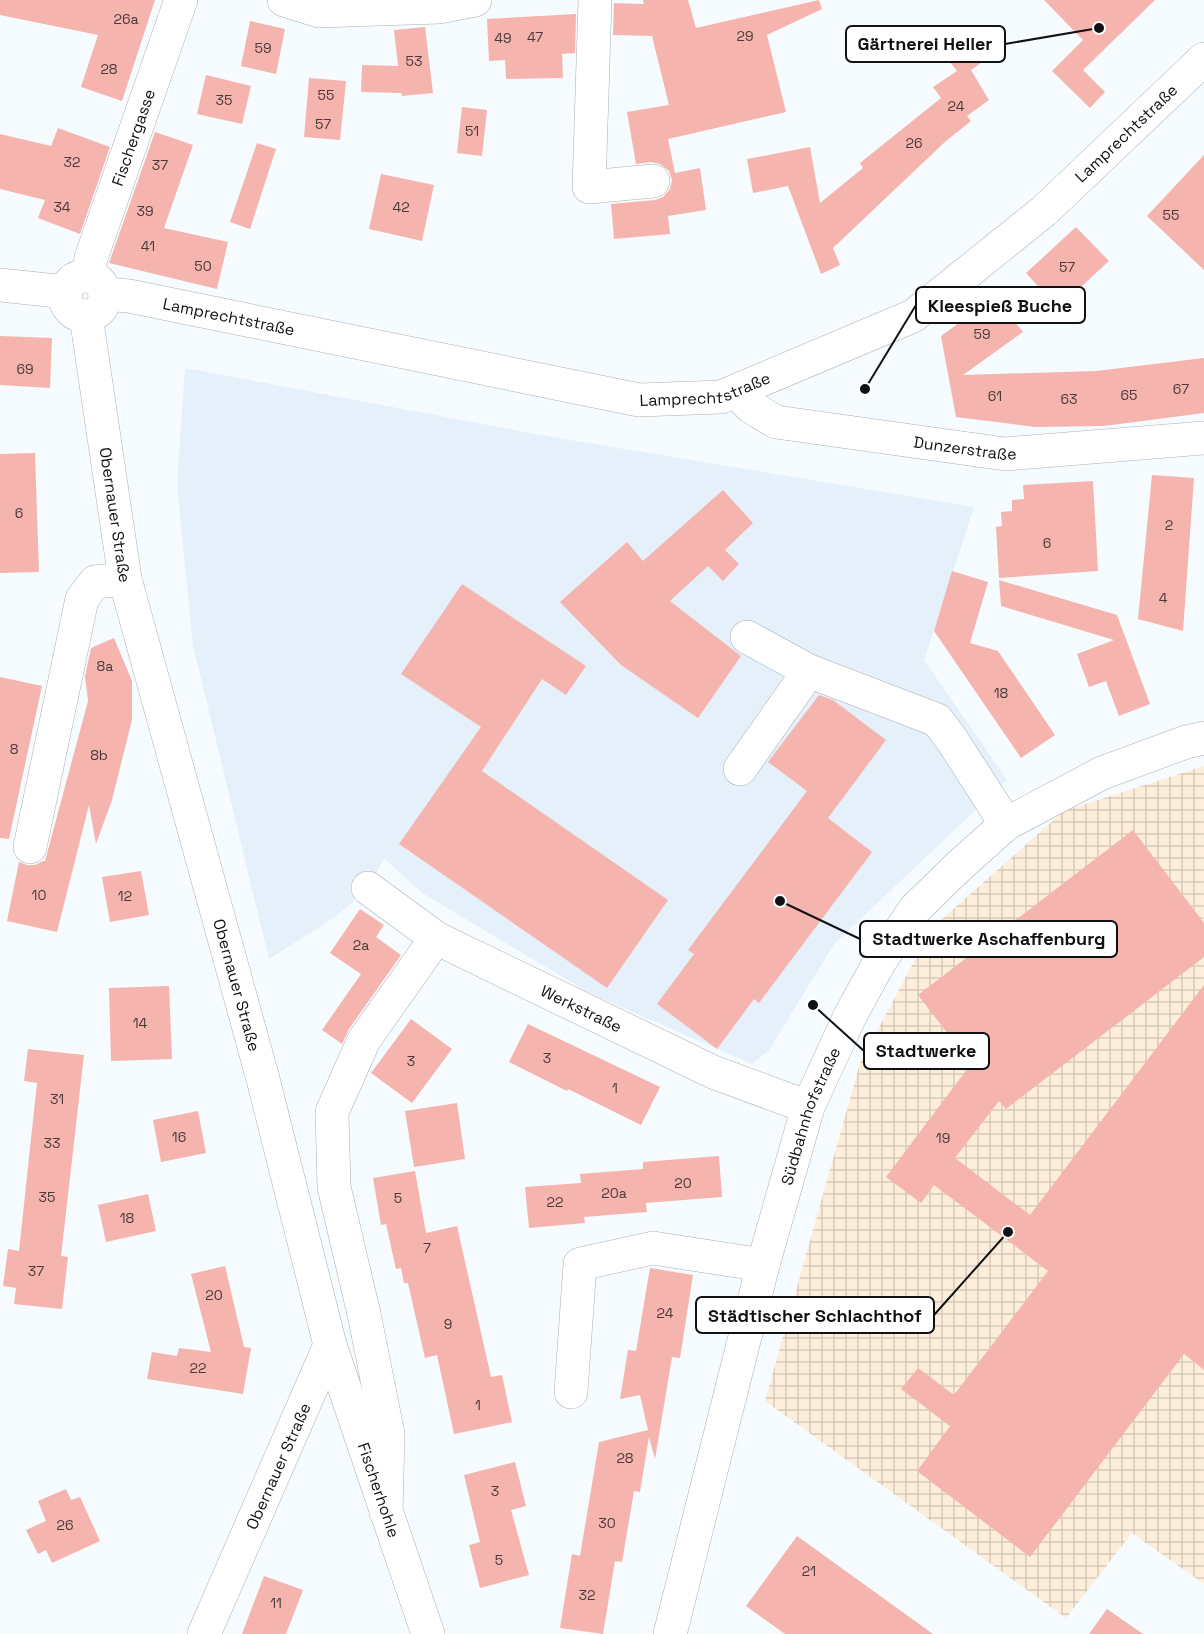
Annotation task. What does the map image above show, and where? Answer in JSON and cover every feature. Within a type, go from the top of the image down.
[{"type":"street","name":"Fischergasse","points":[[86,294],[91,258],[181,0]]},
{"type":"street","points":[[284,0],[319,11],[439,7],[475,0]]},
{"type":"street","points":[[595,0],[588,187],[653,181]]},
{"type":"street","name":"Lamprechtstraße","points":[[0,285],[129,296],[639,400],[722,397],[913,316],[1044,211],[1204,58]]},
{"type":"street","name":"Obernauer Straße","points":[[86,294],[125,579],[263,1080],[330,1346],[204,1634]]},
{"type":"street","name":"Dunzerstraße","points":[[736,391],[751,407],[776,422],[1005,454],[1204,438]]},
{"type":"street","points":[[30,847],[82,599],[95,582],[125,579]]},
{"type":"street","points":[[747,637],[809,671],[937,720],[1006,824]]},
{"type":"street","points":[[740,769],[809,671]]},
{"type":"street","name":"Südbahnhofstraße","points":[[670,1634],[763,1265],[808,1107],[850,1016],[879,963],[914,910],[1006,824],[1102,773],[1186,742],[1204,738]]},
{"type":"street","name":"Werkstraße","points":[[368,888],[436,938],[713,1072],[808,1107]]},
{"type":"street","points":[[386,1512],[388,1434],[364,1314],[334,1187],[332,1112],[364,1040],[436,938]]},
{"type":"street","points":[[571,1392],[580,1264],[653,1248],[763,1265]]},
{"type":"street","name":"Fischerhohle","points":[[330,1346],[428,1634]]},
{"type":"shaded area","points":[[185,368],[546,436],[974,507],[924,660],[1007,780],[834,944],[769,1050],[752,1064],[589,993],[421,892],[384,858],[368,888],[335,917],[269,959],[193,645],[177,485]]},
{"type":"shaded area","points":[[1204,766],[1204,1584],[1132,1533],[1066,1618],[765,1401],[860,1063],[932,928],[1064,811]]},
{"type":"building","points":[[0,0],[155,0],[122,101],[81,87],[98,35],[0,15]]},
{"type":"building","points":[[643,0],[688,0],[696,28],[819,0],[822,9],[767,35],[786,112],[668,139],[675,173],[700,168],[706,210],[668,216],[670,234],[614,239],[611,204],[655,200],[663,197],[670,189],[672,180],[669,171],[660,164],[651,162],[636,164],[627,112],[669,105],[652,36],[613,35],[614,3],[644,4]]},
{"type":"building","points":[[1044,0],[1155,0],[1083,70],[1105,92],[1090,108],[1052,71],[1083,40]]},
{"type":"building","points":[[576,14],[575,53],[562,54],[563,78],[506,79],[505,60],[489,61],[487,19]]},
{"type":"building","points":[[250,21],[285,29],[276,74],[241,66]]},
{"type":"building","points":[[425,27],[433,93],[402,96],[401,93],[361,92],[362,65],[398,66],[394,30]]},
{"type":"building","points":[[960,33],[982,62],[971,70],[989,100],[967,116],[971,121],[946,141],[833,248],[840,265],[821,274],[788,186],[753,193],[747,159],[810,147],[820,203],[863,168],[860,163],[941,98],[933,87],[957,71],[939,48]]},
{"type":"building","points":[[206,75],[251,86],[242,124],[197,114]]},
{"type":"building","points":[[309,78],[346,81],[340,140],[304,137]]},
{"type":"building","points":[[462,107],[487,110],[482,156],[457,153]]},
{"type":"building","points":[[58,128],[110,147],[80,234],[38,218],[45,200],[0,189],[0,134],[51,146]]},
{"type":"building","points":[[155,132],[193,145],[164,228],[228,242],[217,289],[109,263]]},
{"type":"building","points":[[257,143],[276,149],[250,229],[230,222]]},
{"type":"building","points":[[1204,155],[1204,270],[1147,216]]},
{"type":"building","points":[[381,174],[434,185],[422,241],[369,229]]},
{"type":"building","points":[[1076,227],[1109,261],[1058,308],[1026,273]]},
{"type":"building","points":[[995,297],[1023,332],[963,375],[1096,371],[1204,358],[1204,413],[1104,426],[1035,427],[956,417],[941,336]]},
{"type":"building","points":[[0,336],[52,338],[50,388],[0,385]]},
{"type":"building","points":[[35,453],[39,572],[0,573],[0,454]]},
{"type":"building","points":[[1152,475],[1194,478],[1183,631],[1138,619]]},
{"type":"building","points":[[1093,481],[1098,571],[999,578],[996,527],[1002,526],[1001,512],[1012,511],[1012,500],[1024,499],[1023,485]]},
{"type":"building","points":[[723,490],[753,523],[725,550],[739,564],[723,581],[708,566],[670,601],[741,656],[698,718],[621,665],[560,602],[627,542],[643,561]]},
{"type":"building","points":[[952,571],[988,582],[970,643],[998,651],[1055,735],[1021,758],[934,631]]},
{"type":"building","points":[[999,580],[1117,615],[1150,704],[1119,716],[1106,681],[1089,687],[1077,654],[1114,640],[1001,606]]},
{"type":"building","points":[[462,584],[586,666],[566,695],[542,679],[482,771],[668,900],[607,988],[399,844],[481,727],[401,674]]},
{"type":"building","points":[[114,638],[132,681],[132,720],[112,800],[96,844],[89,805],[57,932],[7,921],[19,862],[35,865],[45,861],[88,701],[85,676],[91,648]]},
{"type":"building","points":[[0,677],[42,686],[9,839],[0,838]]},
{"type":"building","points":[[819,695],[833,700],[886,740],[828,818],[872,852],[759,1003],[754,999],[717,1049],[657,1004],[694,954],[688,950],[807,791],[768,762]]},
{"type":"building","points":[[1133,830],[1204,923],[1204,957],[1006,1109],[999,1101],[955,1158],[1030,1215],[1204,985],[1204,1370],[1184,1354],[1030,1557],[917,1471],[950,1426],[901,1389],[918,1368],[954,1395],[1048,1271],[934,1185],[921,1203],[886,1177],[971,1064],[918,995]]},
{"type":"building","points":[[141,871],[149,915],[110,922],[102,877]]},
{"type":"building","points":[[360,909],[384,925],[376,937],[401,955],[349,1029],[342,1044],[322,1030],[361,974],[330,953]]},
{"type":"building","points":[[169,986],[172,1059],[111,1061],[109,988]]},
{"type":"building","points":[[411,1019],[452,1049],[412,1103],[371,1073]]},
{"type":"building","points":[[528,1024],[660,1087],[641,1125],[509,1062]]},
{"type":"building","points":[[28,1049],[84,1055],[61,1256],[68,1257],[62,1309],[14,1304],[16,1288],[3,1286],[8,1249],[19,1251],[37,1083],[24,1081]]},
{"type":"building","points":[[457,1103],[465,1159],[414,1167],[405,1111]]},
{"type":"building","points":[[198,1111],[206,1153],[161,1162],[153,1120]]},
{"type":"building","points":[[719,1156],[722,1197],[646,1203],[647,1212],[584,1217],[585,1223],[529,1228],[525,1187],[581,1183],[580,1174],[643,1169],[643,1162]]},
{"type":"building","points":[[415,1171],[426,1233],[457,1226],[491,1377],[502,1375],[512,1422],[454,1434],[437,1355],[425,1358],[408,1283],[404,1283],[401,1268],[396,1269],[386,1224],[381,1225],[373,1178]]},
{"type":"building","points":[[148,1194],[156,1231],[106,1242],[98,1205]]},
{"type":"building","points":[[225,1266],[244,1347],[251,1348],[243,1394],[147,1379],[152,1352],[177,1356],[179,1348],[211,1352],[191,1274]]},
{"type":"building","points":[[650,1268],[693,1275],[680,1358],[672,1357],[655,1459],[649,1437],[640,1492],[634,1491],[622,1562],[615,1561],[603,1634],[560,1628],[572,1554],[580,1556],[599,1442],[648,1430],[640,1395],[620,1399],[628,1350],[636,1351]]},
{"type":"building","points":[[515,1462],[526,1506],[511,1510],[529,1575],[480,1588],[469,1545],[480,1542],[464,1475]]},
{"type":"building","points":[[66,1489],[71,1500],[80,1497],[100,1541],[52,1563],[46,1550],[38,1554],[26,1530],[46,1521],[38,1501]]},
{"type":"building","points":[[797,1536],[933,1634],[785,1634],[746,1606]]},
{"type":"building","points":[[264,1576],[303,1590],[286,1634],[242,1634]]},
{"type":"building","points":[[1107,1609],[1143,1634],[1089,1634]]},
{"type":"place","name":"Gärtnerei Heller","points":[[1099,28]]},
{"type":"place","name":"Kleespieß Buche","points":[[865,389]]},
{"type":"place","name":"Stadtwerke Aschaffenburg","points":[[780,901]]},
{"type":"place","name":"Stadtwerke","points":[[813,1005]]},
{"type":"place","name":"Städtischer Schlachthof","points":[[1008,1232]]}]
